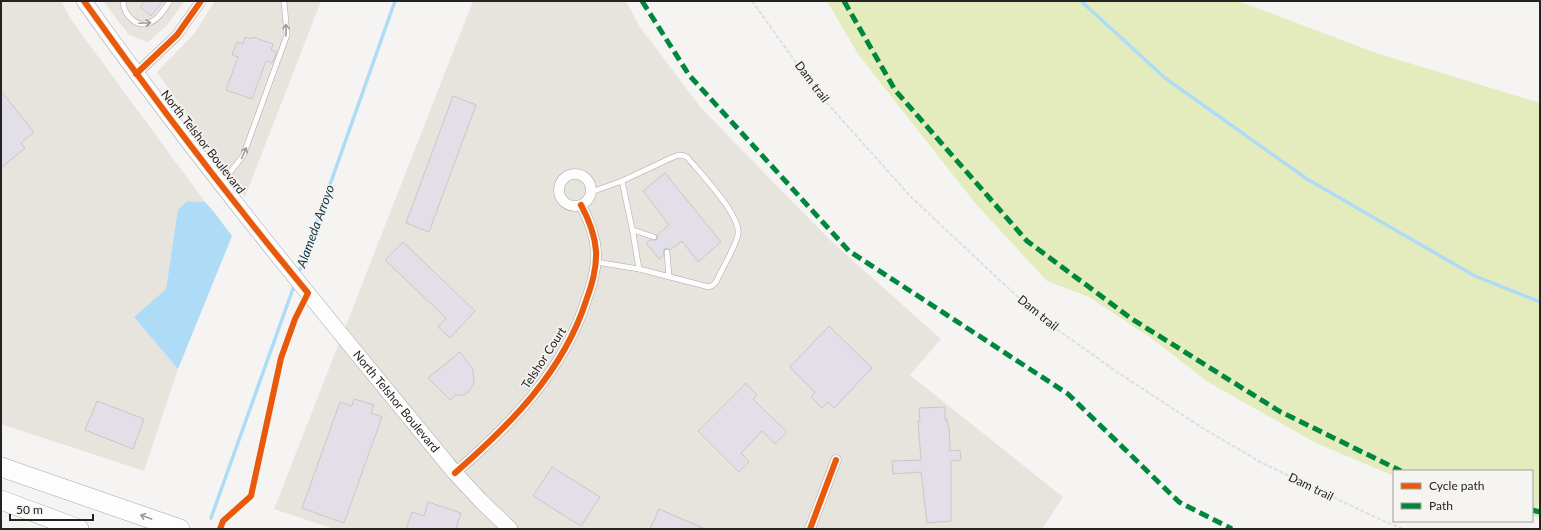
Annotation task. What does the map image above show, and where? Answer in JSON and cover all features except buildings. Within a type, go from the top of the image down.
[{"type":"highway","points":[[1,456],[113,505]]},
{"type":"highway","points":[[1,467],[180,529]]},
{"type":"highway","points":[[1,500],[79,529]]},
{"type":"highway","points":[[1,514],[53,529]]},
{"type":"main road","name":"North Telshor Boulevard","points":[[84,1],[136,74],[219,182],[357,355],[455,473],[510,529]]},
{"type":"street","points":[[136,74],[177,35],[201,1]]},
{"type":"street","points":[[574,174],[584,176],[590,184],[591,192],[588,200],[581,205],[570,205],[561,198],[559,187],[564,178],[574,174]]},
{"type":"street","name":"Telshor Court","points":[[455,473],[492,441],[516,416],[545,380],[566,349],[580,320],[593,281],[596,250],[588,219],[581,205]]},
{"type":"street","points":[[810,529],[836,460]]},
{"type":"lane","points":[[124,1],[126,13],[132,20],[137,23],[145,24],[152,22],[158,17],[170,1]]},
{"type":"lane","points":[[219,182],[232,171],[243,156],[287,36],[284,1]]},
{"type":"lane","points":[[591,192],[622,181],[671,158],[679,155],[684,156],[732,213],[738,227],[737,239],[713,285],[708,287],[639,269],[595,262]]},
{"type":"lane","points":[[622,181],[633,230],[639,269]]},
{"type":"lane","points":[[633,230],[654,237]]},
{"type":"lane","points":[[667,252],[669,276]]},
{"type":"shaded area","points":[[1,1],[61,1],[72,21],[205,202],[187,201],[179,210],[166,289],[134,317],[178,369],[144,471],[1,424]]},
{"type":"shaded area","points":[[103,1],[185,1],[166,26],[148,42],[129,35]]},
{"type":"shaded area","points":[[215,1],[321,1],[245,197],[157,72],[194,34]]},
{"type":"shaded area","points":[[473,1],[626,1],[640,27],[701,108],[832,242],[941,339],[910,375],[1063,497],[1042,529],[334,529],[274,509]]},
{"type":"green space","points":[[827,1],[1238,1],[1376,53],[1540,103],[1540,518],[1533,516],[1533,470],[1393,470],[1393,476],[1316,443],[1208,382],[1151,338],[1089,297],[1047,281],[975,203],[858,54]]},
{"type":"water","points":[[187,201],[205,202],[232,236],[178,369],[134,317],[166,289],[178,210]]},
{"type":"waterway","name":"Alameda Arroyo","points":[[298,275],[395,1]]},
{"type":"waterway","points":[[1081,1],[1165,78],[1307,179],[1475,276],[1540,302]]},
{"type":"waterway","name":"Alameda Arroyo","points":[[211,518],[295,283]]},
{"type":"marked path","points":[[642,1],[689,75],[849,251],[1068,394],[1179,502],[1232,529]]},
{"type":"marked path","points":[[844,1],[895,90],[1027,241],[1132,319],[1279,411],[1399,470]]},
{"type":"marked path","points":[[1533,510],[1540,512]]},
{"type":"cycle path","points":[[84,1],[193,149],[308,293],[295,319],[281,358],[251,496],[223,521],[220,529]]},
{"type":"cycle path","points":[[136,74],[177,35],[201,1]]},
{"type":"cycle path","points":[[455,473],[495,436],[532,396],[564,351],[576,327],[592,283],[596,257],[593,233],[581,205]]},
{"type":"cycle path","points":[[810,529],[836,460]]}]
